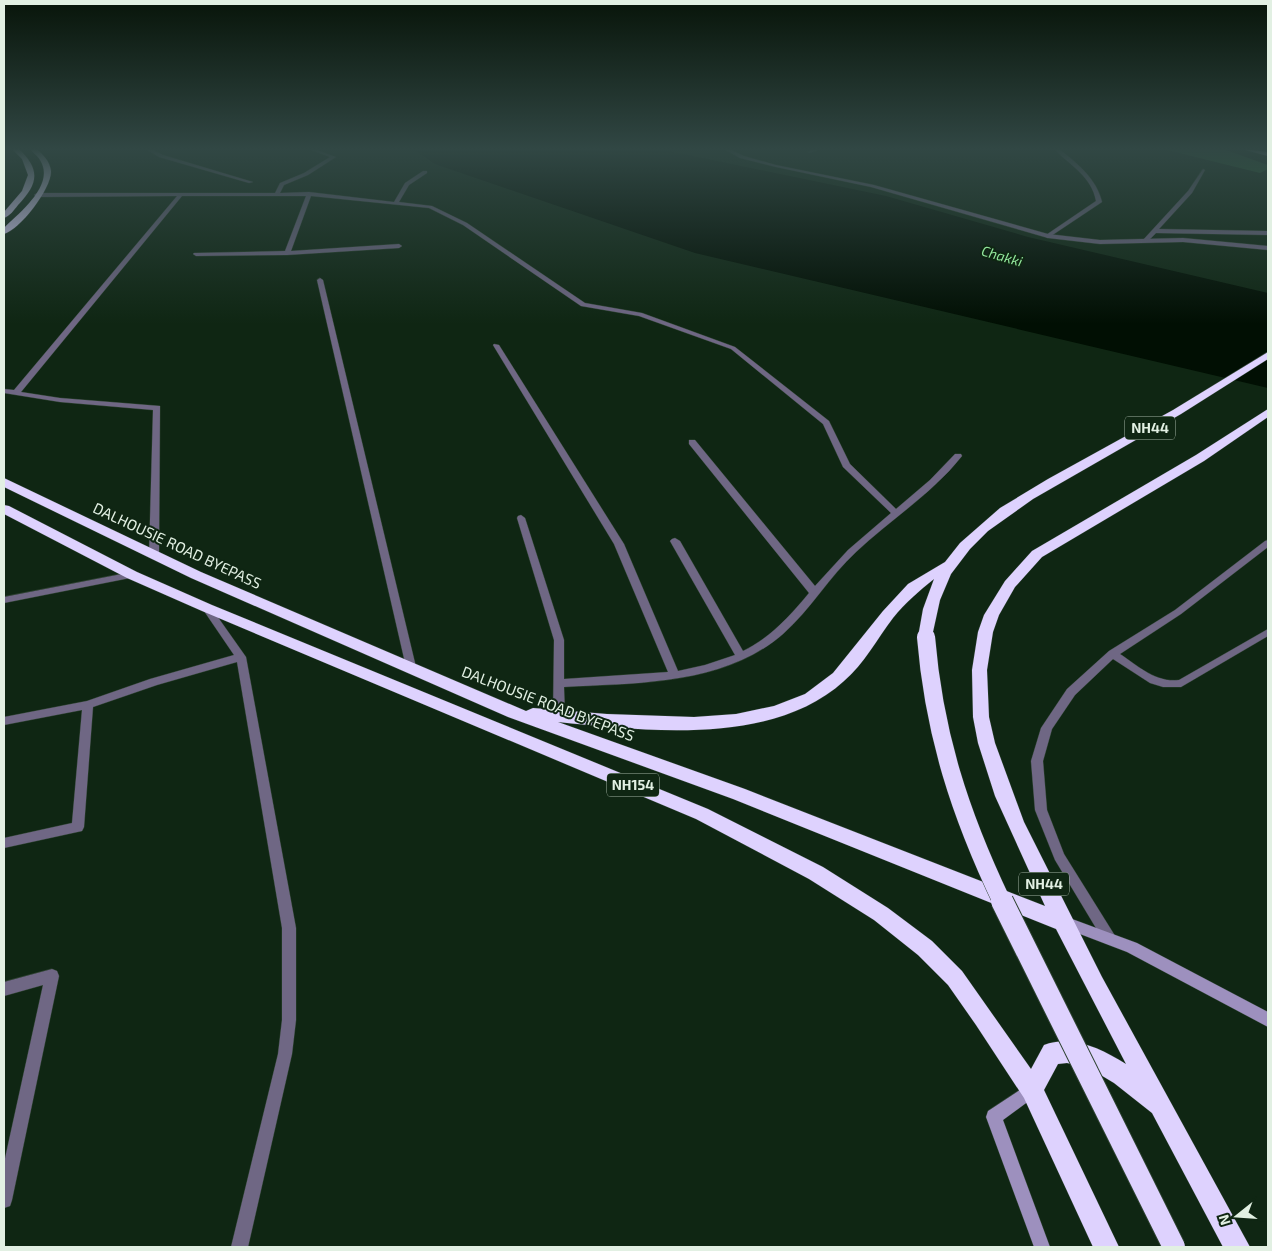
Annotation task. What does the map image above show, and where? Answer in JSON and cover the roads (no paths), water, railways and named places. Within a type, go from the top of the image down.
[{"type":"highway","points":[[4,232],[26,207]]},
{"type":"highway","name":"NH44","points":[[1174,1247],[994,884],[963,811],[944,761],[933,714],[927,675],[926,637],[928,613],[935,592],[949,566],[973,538],[992,522],[1029,496],[1151,428],[1268,355]]},
{"type":"highway","name":"NH44","points":[[1237,1247],[1163,1107],[1080,957],[1020,834],[997,778],[986,733],[979,692],[982,653],[988,621],[1002,594],[1016,575],[1037,554],[1200,458],[1268,412]]},
{"type":"highway","name":"DALHOUSIE ROAD BYEPASS","points":[[4,482],[154,556],[514,713],[739,794],[1063,922]]},
{"type":"highway","name":"NH154","points":[[4,509],[132,575],[207,608],[702,814],[816,873],[881,914],[925,948],[955,978],[1032,1090],[1106,1247]]},
{"type":"highway","points":[[514,713],[661,724],[712,723],[745,719],[783,709],[813,696],[838,678],[909,590],[931,574],[949,566]]},
{"type":"highway","points":[[1032,1090],[1052,1053],[1063,1051],[1083,1055],[1107,1066],[1163,1107]]},
{"type":"street","points":[[17,392],[170,207]]},
{"type":"street","points":[[287,253],[304,207]]},
{"type":"street","points":[[431,207],[457,220],[583,305],[640,314],[733,348],[826,423],[846,465],[897,514]]},
{"type":"street","points":[[947,207],[1048,236],[1100,242],[1183,240],[1268,248]]},
{"type":"street","points":[[1048,236],[1091,207]]},
{"type":"street","points":[[1145,241],[1176,207]]},
{"type":"street","points":[[1155,231],[1268,233]]},
{"type":"street","points":[[196,254],[287,253],[399,246]]},
{"type":"street","points":[[320,280],[410,667]]},
{"type":"street","points":[[496,345],[619,544],[676,676]]},
{"type":"street","points":[[4,391],[60,400],[158,408],[154,556]]},
{"type":"street","points":[[692,442],[815,593]]},
{"type":"street","points":[[560,683],[676,676],[741,657],[780,632],[850,552],[897,514],[958,456]]},
{"type":"street","points":[[522,518],[559,640],[559,716]]},
{"type":"street","points":[[675,541],[741,657]]},
{"type":"street","points":[[1110,939],[1059,856],[1042,810],[1038,762],[1047,728],[1071,692],[1113,654],[1178,612],[1268,544]]},
{"type":"street","points":[[4,600],[132,575]]},
{"type":"street","points":[[207,608],[241,657],[289,928],[289,1020],[285,1054],[240,1247]]},
{"type":"street","points":[[1113,654],[1156,682],[1172,685],[1182,683],[1268,632]]},
{"type":"street","points":[[4,721],[88,705],[154,682],[241,657]]},
{"type":"street","points":[[4,843],[78,827],[88,705]]},
{"type":"street","points":[[1063,922],[1132,947],[1268,1020]]},
{"type":"street","points":[[4,988],[52,976],[4,1200]]},
{"type":"street","points":[[1032,1090],[994,1117],[1042,1247]]},
{"type":"water","name":"Chakki","points":[[562,207],[925,207],[1028,237],[1268,293],[1268,388],[695,253]]}]
